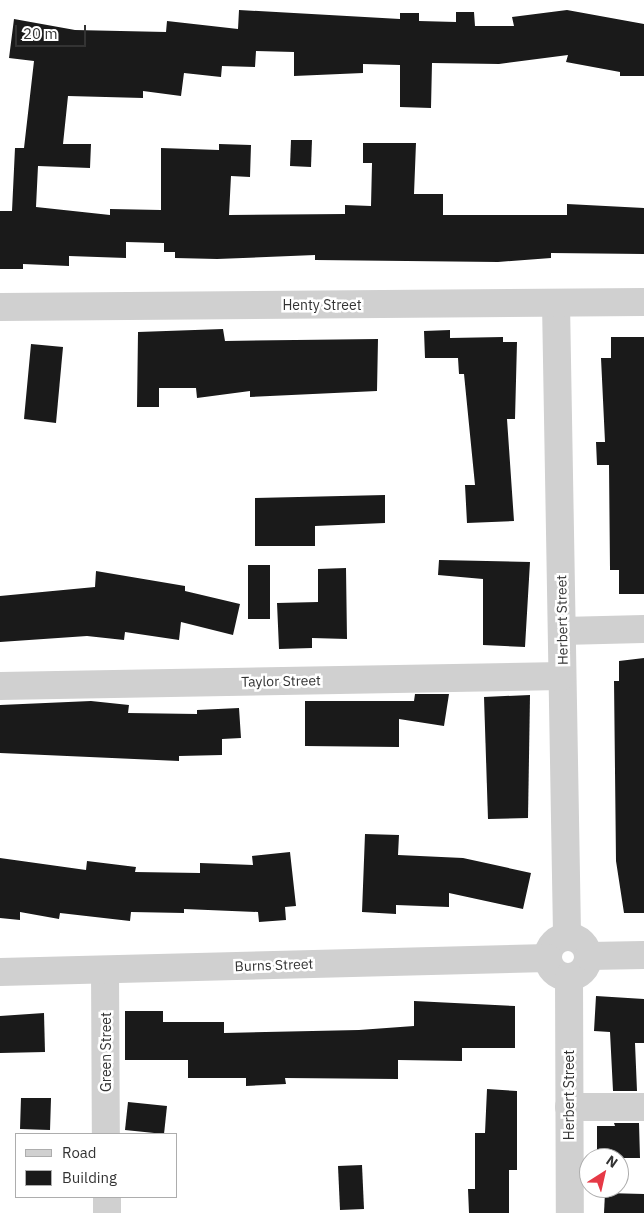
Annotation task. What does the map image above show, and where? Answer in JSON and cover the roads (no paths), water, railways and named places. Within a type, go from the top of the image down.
[{"type":"street","name":"Henty Street","points":[[0,307],[644,302]]},
{"type":"street","name":"Herbert Street","points":[[556,303],[567,936]]},
{"type":"street","points":[[562,631],[644,629]]},
{"type":"street","name":"Taylor Street","points":[[0,686],[562,676]]},
{"type":"street","points":[[567,936],[584,944],[589,956],[581,973],[569,978],[552,970],[548,958],[555,941],[567,936]]},
{"type":"street","points":[[589,956],[644,955]]},
{"type":"street","name":"Burns Street","points":[[0,972],[548,958]]},
{"type":"street","name":"Green Street","points":[[105,970],[106,1133]]},
{"type":"street","name":"Herbert Street","points":[[569,978],[570,1213]]},
{"type":"street","points":[[570,1107],[644,1107]]},
{"type":"street","points":[[107,1198],[107,1213]]}]
